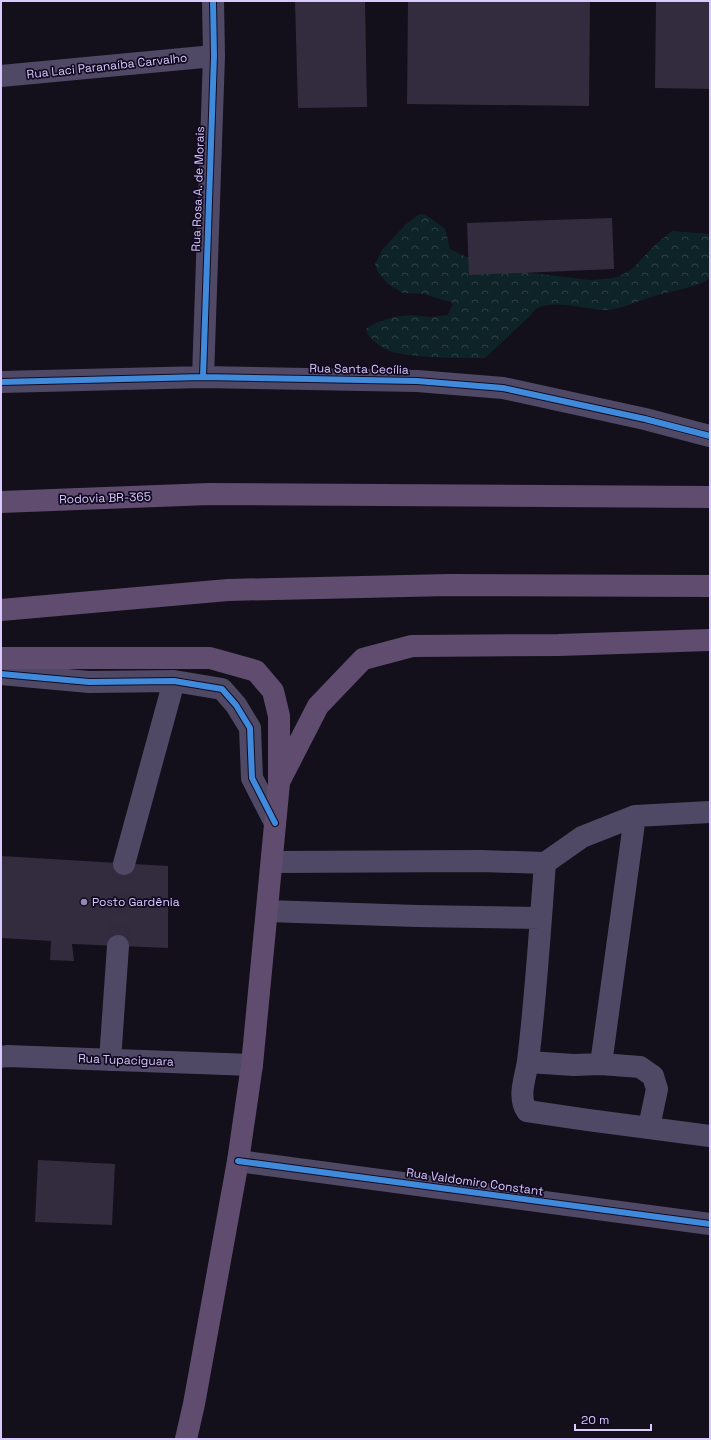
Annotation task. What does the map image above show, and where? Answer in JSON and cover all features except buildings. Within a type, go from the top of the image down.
[{"type":"main road","name":"Rodovia BR-365","points":[[1,502],[209,494],[710,497]]},
{"type":"main road","points":[[1,610],[228,590],[449,585],[710,586]]},
{"type":"main road","points":[[279,783],[318,706],[363,659],[412,646],[559,645],[710,640]]},
{"type":"main road","points":[[1,658],[210,658],[256,671],[273,691],[278,716],[279,783],[252,1065],[238,1161],[194,1404],[186,1439]]},
{"type":"street","name":"Rua Rosa A. de Morais","points":[[203,377],[214,56],[213,1]]},
{"type":"street","name":"Rua Laci Paranaíba Carvalho","points":[[1,76],[214,56]]},
{"type":"street","name":"Rua Santa Cecília","points":[[1,382],[203,377],[417,380],[503,388],[645,418],[710,436]]},
{"type":"street","points":[[1,674],[88,682],[174,681],[222,689],[236,705],[250,728],[252,778],[275,823]]},
{"type":"street","points":[[124,864],[174,681]]},
{"type":"street","points":[[272,862],[481,861],[545,864],[582,837],[635,816],[710,812]]},
{"type":"street","points":[[601,1064],[635,816]]},
{"type":"street","points":[[545,864],[537,972],[528,1062],[522,1098],[523,1106],[527,1111],[710,1136]]},
{"type":"street","points":[[267,911],[541,918]]},
{"type":"street","points":[[110,1060],[118,946]]},
{"type":"street","name":"Rua Tupaciguara","points":[[1,1057],[252,1065]]},
{"type":"street","points":[[528,1062],[601,1064],[640,1067],[653,1076],[658,1089],[649,1128]]},
{"type":"street","name":"Rua Valdomiro Constant","points":[[238,1161],[710,1224]]},
{"type":"green space","points":[[423,214],[445,229],[450,249],[490,268],[590,280],[618,277],[632,269],[656,244],[672,231],[710,234],[710,277],[709,279],[681,290],[651,297],[615,309],[604,310],[564,305],[544,306],[536,309],[485,358],[429,357],[396,353],[387,350],[373,340],[367,333],[366,329],[375,323],[394,317],[410,315],[431,317],[448,315],[453,303],[424,294],[403,293],[388,284],[378,272],[375,264],[382,250],[405,225],[418,215]]},
{"type":"tunnel","points":[[118,946],[124,864]]},
{"type":"cycle path","points":[[203,377],[214,56],[213,1]]},
{"type":"cycle path","points":[[1,382],[203,377],[417,381],[503,388],[645,419],[710,436]]},
{"type":"cycle path","points":[[1,674],[89,682],[174,681],[222,689],[236,705],[250,728],[252,778],[275,823]]},
{"type":"cycle path","points":[[238,1161],[710,1224]]},
{"type":"place","name":"Posto Gardênia","points":[[84,902]]}]
